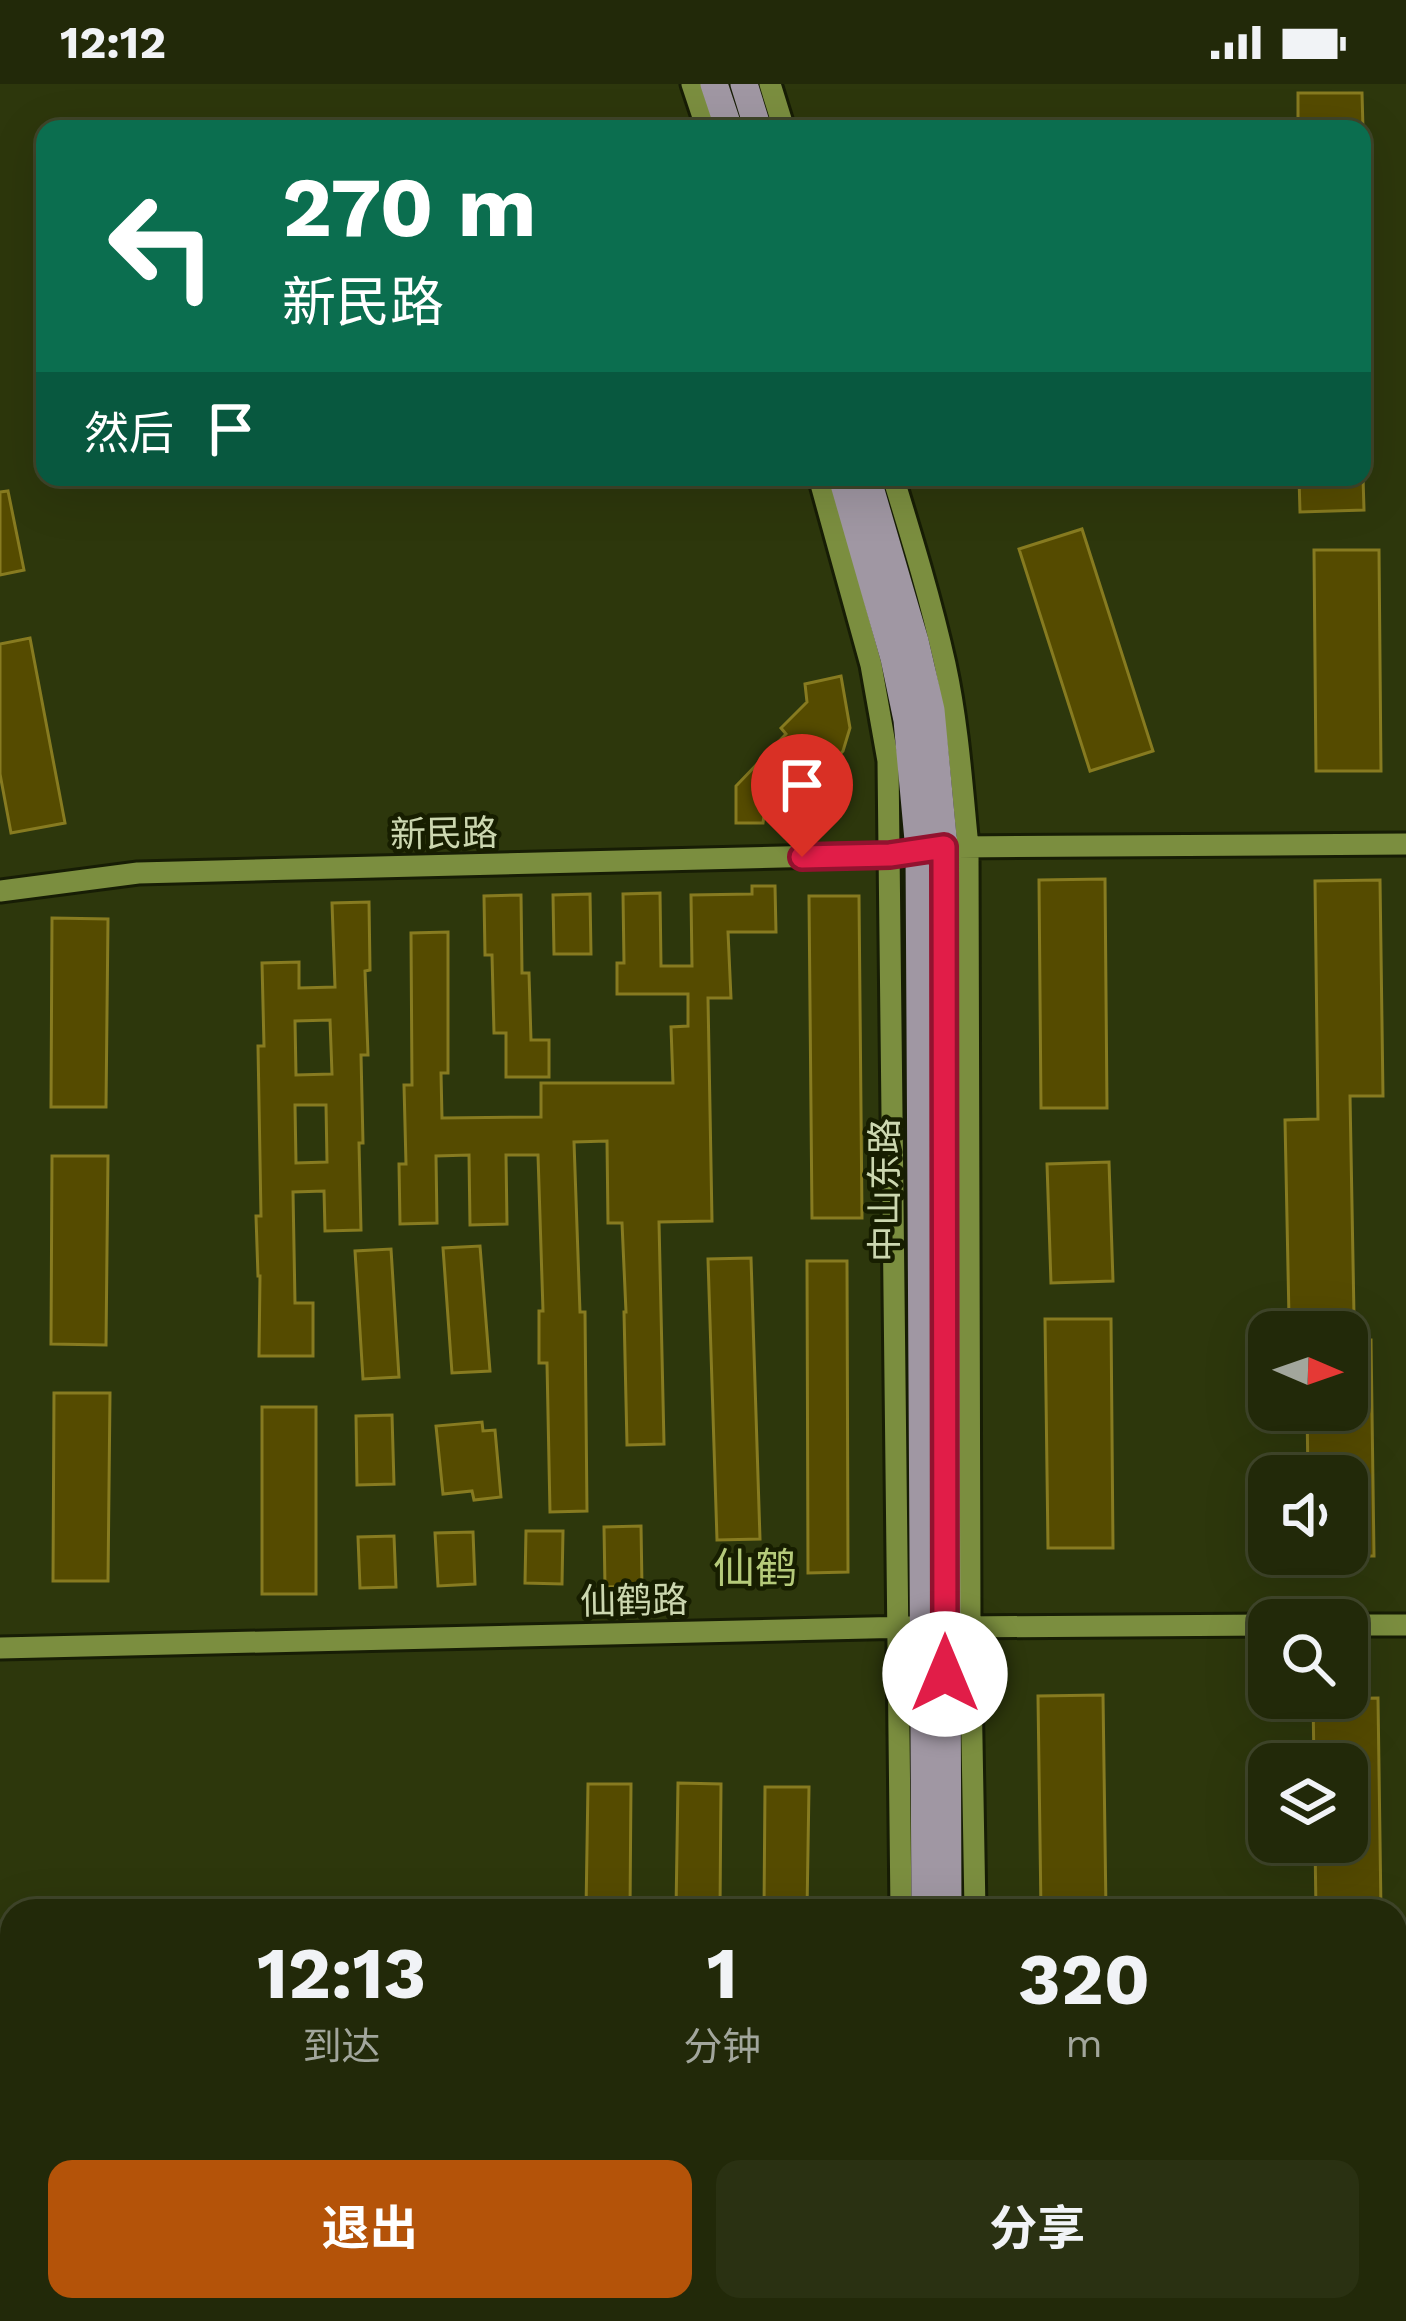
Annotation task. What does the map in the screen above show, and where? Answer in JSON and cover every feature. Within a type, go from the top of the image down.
[{"type":"main road","points":[[714,84],[726,120]]},
{"type":"main road","points":[[744,84],[755,120]]},
{"type":"main road","name":"中山东路","points":[[845,486],[903,699],[930,850]]},
{"type":"main road","name":"中山东路","points":[[870,486],[931,710],[934,1627],[925,1899]]},
{"type":"main road","name":"中山东路","points":[[934,1627],[947,1899]]},
{"type":"street","points":[[692,84],[704,120]]},
{"type":"street","points":[[770,84],[781,120]]},
{"type":"street","points":[[821,486],[871,665],[889,761],[930,850]]},
{"type":"street","points":[[896,486],[945,667],[961,772],[930,850],[934,1627],[902,1899]]},
{"type":"street","name":"新民路","points":[[0,891],[138,873],[930,850],[1406,844]]},
{"type":"street","name":"仙鹤路","points":[[0,1648],[934,1627],[1248,1625]]},
{"type":"street","points":[[1368,1625],[1406,1625]]},
{"type":"street","points":[[934,1627],[973,1899]]},
{"type":"building","points":[[1298,93],[1362,93],[1363,120],[1298,120]]},
{"type":"building","points":[[1299,486],[1363,486],[1364,510],[1300,512]]},
{"type":"building","points":[[8,491],[24,570],[0,575],[0,492]]},
{"type":"building","points":[[1082,529],[1153,751],[1090,771],[1019,549]]},
{"type":"building","points":[[1314,550],[1379,550],[1381,771],[1316,771]]},
{"type":"building","points":[[30,638],[65,823],[11,833],[0,774],[0,644]]},
{"type":"building","points":[[841,676],[850,728],[843,751],[791,806],[764,815],[763,823],[736,823],[736,786],[786,734],[781,728],[807,702],[805,684]]},
{"type":"building","points":[[1105,879],[1107,1108],[1041,1108],[1039,880]]},
{"type":"building","points":[[1380,880],[1383,1096],[1350,1096],[1354,1311],[1289,1311],[1285,1120],[1318,1119],[1315,881]]},
{"type":"building","points":[[752,886],[775,886],[776,932],[728,932],[731,998],[708,998],[712,1221],[659,1222],[664,1444],[627,1445],[622,1223],[608,1223],[607,1141],[574,1142],[580,1312],[585,1312],[587,1511],[550,1512],[547,1363],[539,1363],[539,1311],[543,1311],[538,1155],[506,1155],[507,1224],[470,1225],[469,1155],[436,1156],[437,1223],[400,1224],[399,1164],[406,1164],[404,1085],[412,1085],[411,933],[448,932],[448,1073],[441,1073],[442,1118],[541,1117],[541,1083],[673,1083],[671,1027],[688,1026],[688,994],[617,994],[617,963],[624,963],[623,894],[660,893],[661,966],[692,966],[691,895],[752,894]]},
{"type":"building","points":[[590,894],[591,954],[554,954],[553,895]]},
{"type":"building","points":[[521,895],[522,973],[529,973],[531,1040],[549,1040],[549,1077],[506,1077],[506,1033],[494,1033],[492,955],[485,955],[484,896]]},
{"type":"building","points":[[809,896],[859,896],[862,1218],[812,1218]]},
{"type":"building","points":[[369,902],[368,1055],[361,1055],[361,1230],[325,1231],[324,1191],[293,1192],[295,1303],[313,1303],[313,1356],[259,1356],[256,1216],[261,1216],[258,1046],[264,1046],[262,963],[299,962],[299,988],[335,987],[332,903]],"holes":[[[330,1020],[332,1074],[296,1075],[295,1021]],[[295,1105],[326,1105],[327,1162],[296,1163]]]},
{"type":"building","points":[[52,918],[108,919],[106,1107],[51,1107]]},
{"type":"building","points":[[52,1156],[108,1156],[106,1345],[51,1344]]},
{"type":"building","points":[[1109,1162],[1113,1281],[1051,1283],[1047,1164]]},
{"type":"building","points":[[480,1246],[490,1371],[452,1373],[443,1248]]},
{"type":"building","points":[[391,1249],[399,1377],[363,1379],[355,1251]]},
{"type":"building","points":[[751,1258],[760,1539],[717,1540],[708,1259]]},
{"type":"building","points":[[807,1261],[847,1261],[848,1572],[808,1573]]},
{"type":"building","points":[[1045,1319],[1111,1319],[1113,1548],[1048,1548]]},
{"type":"building","points":[[1371,1340],[1374,1556],[1368,1556],[1368,1455],[1308,1455],[1307,1431],[1368,1431]]},
{"type":"building","points":[[54,1393],[110,1393],[108,1581],[53,1581]]},
{"type":"building","points":[[262,1407],[316,1407],[316,1594],[262,1594]]},
{"type":"building","points":[[392,1415],[394,1484],[357,1485],[356,1416]]},
{"type":"building","points":[[482,1422],[483,1431],[495,1430],[501,1497],[474,1500],[472,1491],[443,1494],[436,1426]]},
{"type":"building","points":[[641,1526],[642,1586],[605,1587],[604,1527]]},
{"type":"building","points":[[526,1531],[563,1531],[562,1584],[525,1583]]},
{"type":"building","points":[[473,1532],[475,1584],[438,1586],[435,1533]]},
{"type":"building","points":[[394,1536],[396,1587],[360,1588],[358,1537]]},
{"type":"building","points":[[1103,1695],[1106,1899],[1041,1899],[1038,1696]]},
{"type":"building","points":[[1368,1698],[1378,1698],[1381,1899],[1316,1899],[1315,1863],[1368,1863],[1368,1743],[1314,1743],[1313,1719],[1368,1719]]},
{"type":"building","points":[[678,1783],[721,1784],[720,1899],[676,1899]]},
{"type":"building","points":[[588,1784],[631,1784],[630,1899],[586,1899]]},
{"type":"building","points":[[765,1787],[809,1787],[807,1899],[764,1899]]},
{"type":"district","name":"仙鹤","points":[[755,1568]]},
{"type":"route","points":[[802,857],[890,855],[944,847],[945,1674]]}]
